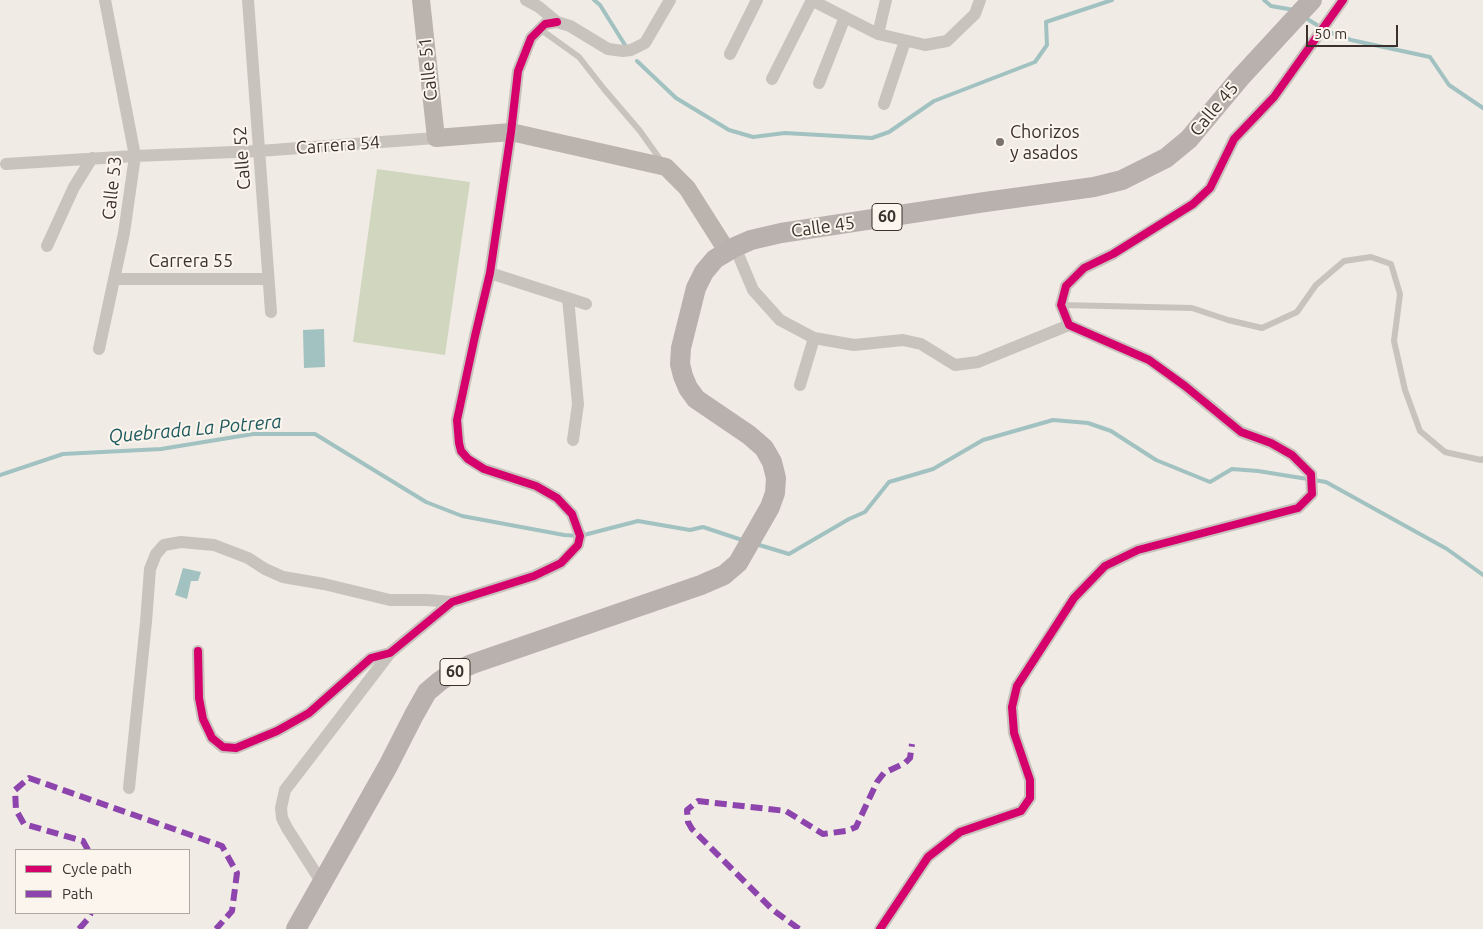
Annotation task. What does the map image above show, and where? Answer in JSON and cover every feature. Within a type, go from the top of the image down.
[{"type":"main road","name":"Calle 45","points":[[322,884],[427,692],[440,681],[472,664],[701,585],[724,575],[738,563],[758,530],[775,494],[776,478],[772,462],[764,448],[749,435],[696,399],[688,388],[683,376],[680,364],[681,348],[696,288],[704,272],[715,259],[750,240],[781,233],[1094,187],[1122,180],[1146,170],[1166,158],[1189,139],[1240,78],[1312,0]]},
{"type":"main road","name":"60","points":[[296,929],[322,884]]},
{"type":"street","name":"Calle 53","points":[[99,349],[124,233],[135,156],[105,0]]},
{"type":"street","name":"Calle 52","points":[[248,0],[271,312]]},
{"type":"street","name":"Calle 51","points":[[421,0],[436,138]]},
{"type":"street","points":[[526,0],[539,7],[557,22],[570,26],[608,49],[623,51],[645,44],[670,0]]},
{"type":"street","points":[[730,54],[757,0]]},
{"type":"street","points":[[772,79],[812,0],[878,34],[925,45],[947,41],[975,14],[980,0]]},
{"type":"street","points":[[878,34],[886,0]]},
{"type":"street","points":[[1069,326],[1061,305],[1066,286],[1084,268],[1113,254],[1193,204],[1210,188],[1234,139],[1274,97],[1343,0]]},
{"type":"street","points":[[819,83],[845,17]]},
{"type":"street","points":[[322,884],[282,818],[281,808],[286,790],[390,653],[452,602],[534,576],[561,563],[578,545],[580,536],[572,514],[557,498],[536,486],[484,469],[468,459],[461,451],[457,420],[490,272],[518,71],[531,38],[545,24],[557,22]]},
{"type":"street","points":[[884,104],[906,41]]},
{"type":"street","name":"Carrera 54","points":[[6,164],[92,158],[259,151],[511,132],[666,168]]},
{"type":"street","points":[[47,246],[74,187],[92,158]]},
{"type":"street","points":[[666,168],[687,188],[731,249],[753,290],[780,320],[814,338],[854,345],[903,340],[921,344],[956,365],[978,362],[1069,326],[1149,360],[1185,386],[1241,432],[1271,443],[1292,455],[1312,474],[1312,494],[1298,508],[1138,550],[1104,566],[1074,598],[1017,686],[1012,707],[1014,733],[1030,780],[1030,798],[1021,811],[960,832],[928,858],[880,929]]},
{"type":"street","points":[[490,272],[586,304]]},
{"type":"street","name":"Carrera 55","points":[[114,279],[268,279]]},
{"type":"street","points":[[568,298],[578,404],[574,440]]},
{"type":"street","points":[[800,385],[814,338]]},
{"type":"street","points":[[129,788],[150,569],[156,554],[164,545],[181,542],[214,545],[248,558],[265,569],[283,577],[324,584],[390,600],[452,602]]},
{"type":"street","points":[[198,651],[199,698],[203,719],[212,738],[223,747],[236,748],[277,731],[309,713],[371,658],[390,653]]},
{"type":"lane","points":[[540,29],[579,57],[640,131],[666,168]]},
{"type":"lane","points":[[1061,305],[1192,308],[1228,320],[1262,328],[1297,312],[1316,285],[1344,261],[1370,258],[1391,264],[1400,294],[1394,341],[1404,390],[1420,431],[1445,452],[1483,459]]},
{"type":"green space","points":[[377,169],[470,182],[445,355],[353,342]]},
{"type":"water","points":[[324,329],[325,367],[304,368],[303,330]]},
{"type":"water","points":[[183,568],[201,572],[198,581],[191,581],[187,599],[175,595]]},
{"type":"waterway","points":[[594,0],[600,5],[625,45]]},
{"type":"waterway","points":[[637,61],[676,98],[729,130],[753,137],[785,133],[872,138],[889,132],[934,101],[1035,62],[1047,45],[1046,22],[1112,0]]},
{"type":"waterway","points":[[1264,0],[1271,6],[1294,10]]},
{"type":"waterway","points":[[1304,17],[1317,25]]},
{"type":"waterway","points":[[1326,31],[1351,40],[1430,57],[1449,85],[1483,108]]},
{"type":"waterway","name":"Quebrada La Potrera","points":[[756,544],[789,554],[849,519],[865,512],[889,482],[933,469],[983,440],[1053,420],[1088,423],[1111,431],[1156,460],[1210,482],[1232,469],[1258,471],[1326,482],[1447,549],[1483,575]]},
{"type":"waterway","name":"Quebrada La Potrera","points":[[0,475],[63,454],[161,449],[253,434],[315,434],[426,502],[462,516],[564,535],[580,536],[638,521],[690,530],[703,527],[745,541]]},
{"type":"marked path","points":[[799,929],[773,910],[692,829],[688,822],[687,810],[698,801],[786,811],[823,834],[846,831],[856,827],[877,782],[884,773],[905,763],[910,758],[912,744]]},
{"type":"marked path","points":[[87,849],[83,841],[24,824],[16,810],[15,790],[29,778],[222,846],[237,873],[232,911],[216,929]]},
{"type":"marked path","points":[[79,929],[90,914]]},
{"type":"cycle path","points":[[880,929],[928,857],[960,832],[1021,811],[1030,798],[1030,780],[1014,733],[1012,707],[1017,686],[1074,598],[1105,566],[1138,550],[1298,508],[1312,494],[1311,474],[1292,455],[1271,443],[1241,432],[1185,386],[1149,360],[1069,325],[1061,305],[1066,286],[1084,268],[1113,254],[1193,204],[1210,188],[1234,139],[1274,97],[1343,0]]},
{"type":"cycle path","points":[[198,651],[199,698],[203,719],[212,738],[223,747],[236,748],[277,731],[309,713],[371,658],[390,653],[452,602],[534,576],[561,563],[578,545],[580,536],[572,514],[557,498],[536,486],[484,469],[468,459],[461,451],[457,420],[490,273],[518,71],[531,38],[545,24],[557,22]]},
{"type":"place","name":"Chorizos y asados","points":[[1000,142]]}]
